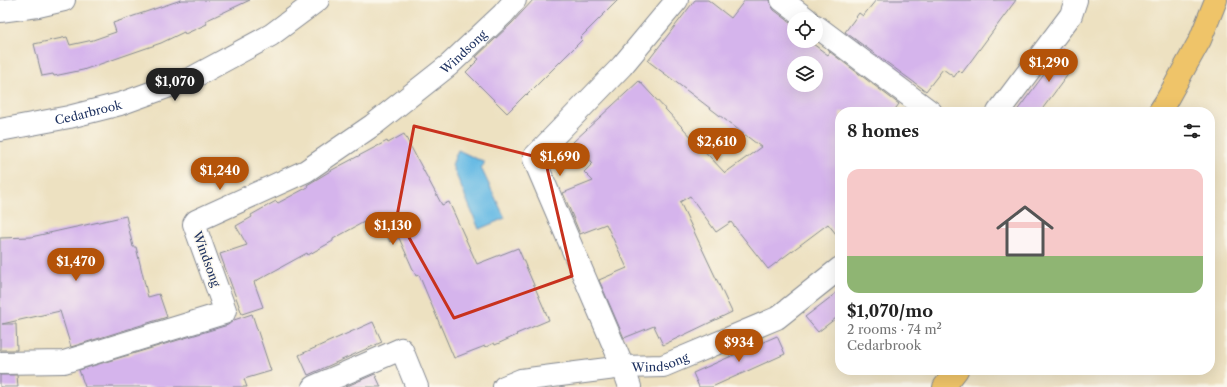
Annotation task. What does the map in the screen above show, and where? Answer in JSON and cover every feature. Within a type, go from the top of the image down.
[{"type":"highway","points":[[1162,107],[1200,40],[1216,0]]},
{"type":"highway","points":[[944,387],[954,375]]},
{"type":"street","points":[[0,11],[38,6],[64,0]]},
{"type":"street","name":"Cedarbrook","points":[[0,130],[69,117],[120,104],[192,78],[271,35],[318,0]]},
{"type":"street","name":"Windsong","points":[[0,363],[64,362],[224,313],[226,310],[194,224],[196,221],[306,171],[373,125],[449,65],[503,14],[515,0]]},
{"type":"street","points":[[626,377],[534,157],[622,66],[677,0]]},
{"type":"street","points":[[782,0],[798,12]]},
{"type":"street","points":[[1002,107],[1071,15],[1076,0]]},
{"type":"street","points":[[823,31],[924,107]]},
{"type":"street","name":"Windsong","points":[[504,387],[521,380],[565,381],[626,377],[663,366],[777,318],[835,272]]},
{"type":"street","points":[[313,387],[400,349],[402,350],[417,387]]},
{"type":"highlighted area","points":[[414,126],[545,159],[572,276],[454,318],[397,216]]},
{"type":"water","points":[[458,150],[484,161],[481,168],[505,218],[479,229],[452,165]]},
{"type":"building","points":[[181,0],[250,0],[205,21],[207,24],[185,34],[184,32],[161,43],[83,70],[54,76],[53,74],[42,76],[34,44],[67,37],[70,45],[93,40],[116,32],[113,23]]},
{"type":"building","points":[[533,0],[618,0],[580,38],[582,40],[507,113],[466,72],[479,59],[476,57],[512,23]]},
{"type":"building","points":[[695,0],[708,0],[731,18],[745,0],[770,0],[774,10],[787,20],[787,48],[818,48],[828,55],[830,52],[899,104],[897,107],[835,107],[835,233],[828,224],[768,269],[731,222],[716,232],[690,196],[680,202],[732,312],[663,345],[654,326],[624,338],[599,280],[627,268],[606,224],[580,234],[563,193],[593,181],[584,172],[593,163],[573,142],[639,81],[725,173],[761,147],[648,61]]},
{"type":"building","points":[[876,0],[1016,0],[962,73],[959,70],[954,77],[943,69],[926,91],[845,32],[859,13],[863,16]]},
{"type":"building","points":[[1063,49],[1078,61],[1044,107],[1020,107]]},
{"type":"building","points":[[404,134],[442,205],[449,202],[477,264],[518,248],[549,320],[495,345],[494,343],[454,358],[419,275],[416,276],[399,238],[390,242],[378,217],[365,224],[364,222],[308,255],[307,253],[254,282],[263,307],[242,314],[220,254],[247,245],[236,226],[252,217],[251,215],[276,201],[278,203],[308,187],[307,185],[332,170],[387,141],[388,143]]},
{"type":"building","points":[[126,216],[133,247],[136,247],[148,297],[159,294],[167,317],[71,347],[60,311],[2,324],[16,324],[17,350],[0,350],[0,238],[31,237]]},
{"type":"building","points":[[835,294],[835,319],[818,332],[805,317]]},
{"type":"building","points":[[252,314],[271,371],[244,379],[247,387],[85,387],[79,370],[228,325],[234,320]]},
{"type":"building","points":[[373,322],[382,342],[308,375],[299,355]]},
{"type":"building","points":[[777,336],[785,354],[712,387],[699,387],[693,373]]},
{"type":"building","points":[[375,374],[381,387],[345,387]]},
{"type":"building","points":[[0,375],[17,375],[18,387],[0,387]]}]
